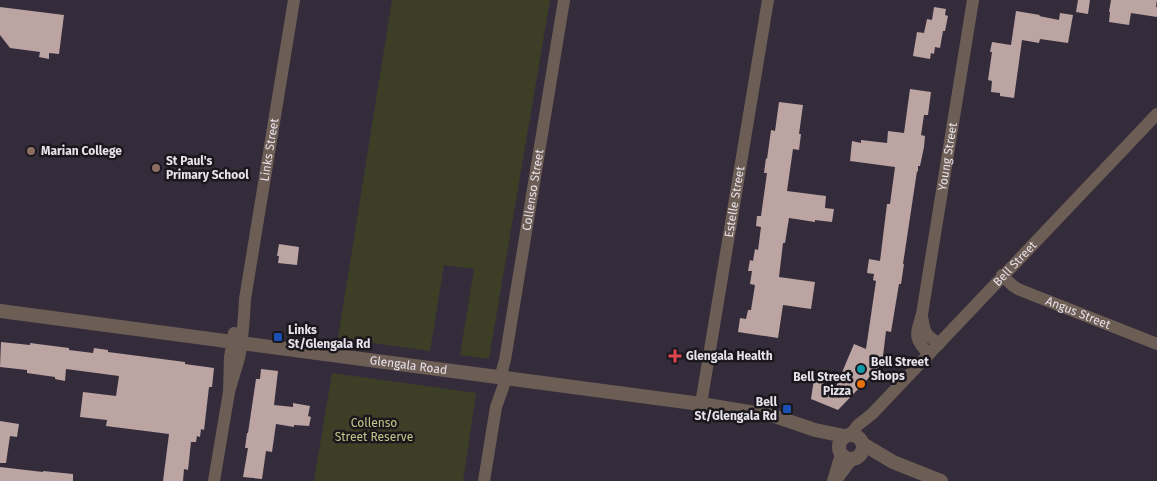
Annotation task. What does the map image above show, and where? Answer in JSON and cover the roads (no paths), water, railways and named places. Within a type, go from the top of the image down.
[{"type":"street","name":"Links Street","points":[[214,481],[229,392],[230,358],[237,343],[236,327],[245,299],[294,0]]},
{"type":"street","name":"Collenso Street","points":[[484,481],[564,0]]},
{"type":"street","name":"Estelle Street","points":[[701,404],[768,0]]},
{"type":"street","name":"Young Street","points":[[929,354],[920,344],[917,332],[922,314],[973,0]]},
{"type":"street","name":"Bell Street","points":[[834,481],[851,446],[858,424],[872,414],[1157,114]]},
{"type":"street","name":"Angus Street","points":[[1002,275],[1018,289],[1157,344]]},
{"type":"street","name":"Glengala Road","points":[[0,311],[701,404],[774,416],[815,430],[941,481]]},
{"type":"street","name":"Young Street","points":[[922,314],[926,333],[939,344]]},
{"type":"place","name":"Marian College","points":[[31,151]]},
{"type":"place","name":"St Paul's Primary School","points":[[156,168]]},
{"type":"place","name":"Links St/Glengala Rd","points":[[278,337]]},
{"type":"place","name":"Glengala Health","points":[[675,356]]},
{"type":"place","name":"Bell Street Shops","points":[[861,369]]},
{"type":"place","name":"Bell Street Pizza","points":[[861,384]]},
{"type":"place","name":"Bell St/Glengala Rd","points":[[787,409]]},
{"type":"park label","name":"Collenso Street Reserve","points":[[374,430]]}]
